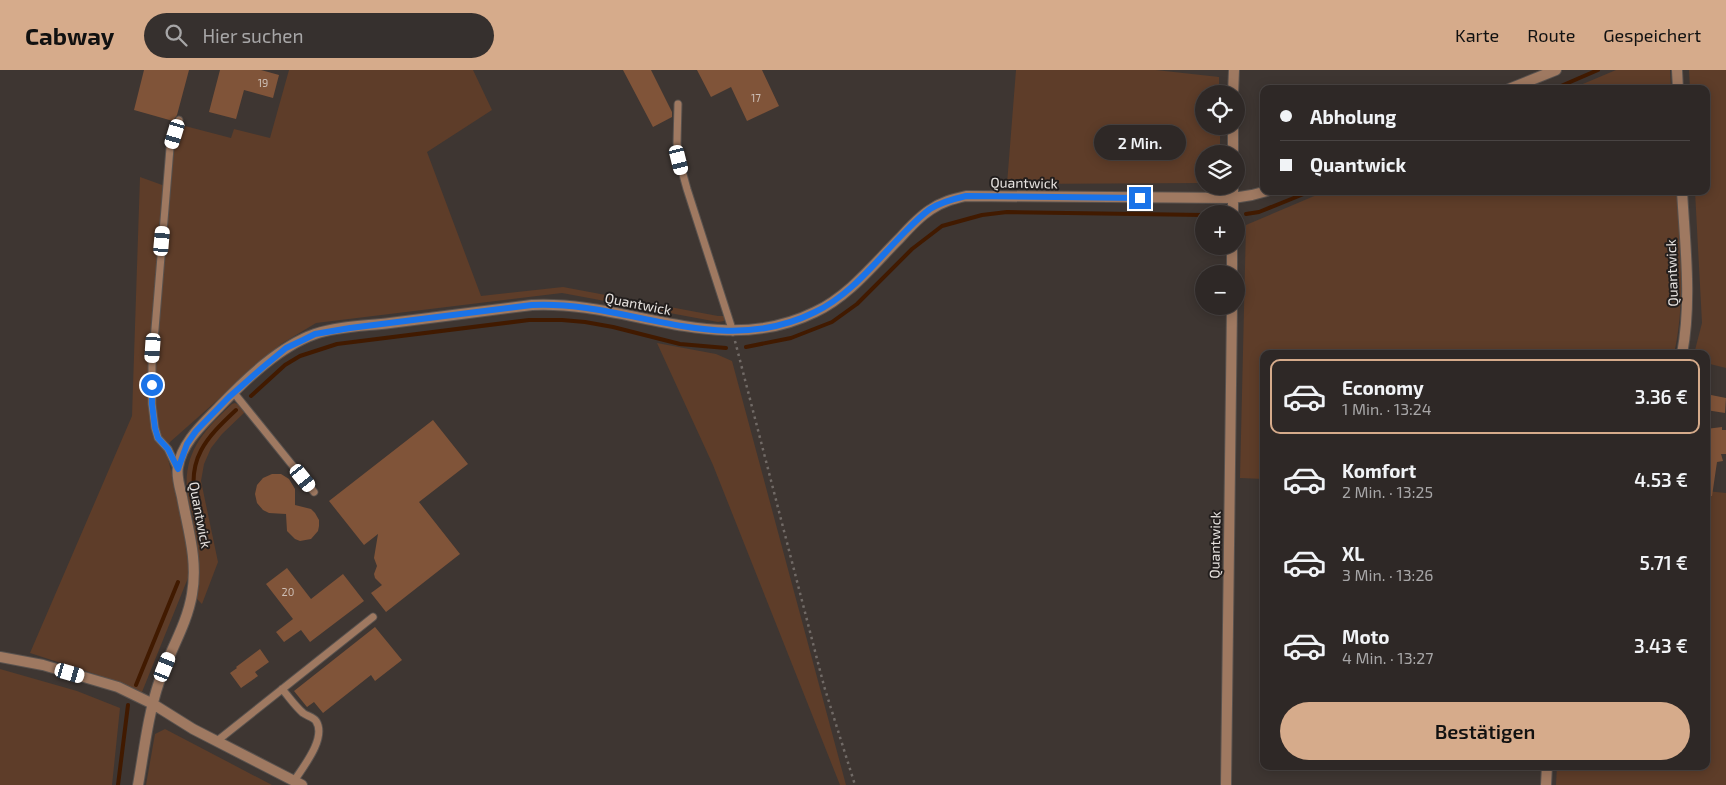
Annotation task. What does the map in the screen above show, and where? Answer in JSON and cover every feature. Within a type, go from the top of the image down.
[{"type":"street","points":[[1233,85],[1234,70]]},
{"type":"street","points":[[1519,85],[1556,70]]},
{"type":"street","points":[[1677,70],[1678,85]]},
{"type":"street","name":"Quantwick","points":[[138,785],[153,704],[160,680],[188,610],[194,586],[195,566],[192,542],[178,469],[187,444],[196,431],[234,393],[286,348],[315,334],[350,328],[524,306],[554,304],[576,306],[684,327],[733,332],[766,328],[794,321],[832,303],[871,268],[912,224],[930,210],[947,201],[966,196],[1233,198],[1260,193]]},
{"type":"street","name":"Quantwick","points":[[1682,195],[1687,301],[1683,350]]},
{"type":"street","points":[[1233,198],[1233,205]]},
{"type":"street","name":"Quantwick","points":[[1226,785],[1232,315]]},
{"type":"street","points":[[0,656],[43,665],[118,687],[153,704],[193,729],[298,783]]},
{"type":"street","points":[[1546,770],[1546,785]]},
{"type":"lane","points":[[678,104],[676,143],[679,160],[733,332]]},
{"type":"lane","points":[[178,469],[168,449],[158,438],[155,428],[152,404],[152,365],[170,148],[179,120]]},
{"type":"lane","points":[[234,393],[314,492]]},
{"type":"lane","points":[[217,741],[373,616]]},
{"type":"lane","points":[[282,689],[298,708],[316,721],[318,729],[318,739],[298,783]]},
{"type":"path","points":[[733,332],[824,686],[855,785]]},
{"type":"shaded area","points":[[289,70],[473,70],[492,110],[427,152],[481,296],[563,287],[724,316],[724,321],[718,322],[562,293],[316,323],[281,344],[170,442],[168,446],[161,437],[156,419],[156,353],[175,141],[185,126],[231,138],[234,129],[270,138]]},
{"type":"shaded area","points":[[1016,70],[1156,70],[1219,77],[1219,85],[1195,85],[1195,135],[1220,135],[1220,145],[1195,145],[1195,183],[1007,184]]},
{"type":"shaded area","points":[[1616,70],[1670,70],[1671,85],[1580,85]]},
{"type":"shaded area","points":[[1689,70],[1726,70],[1726,368],[1710,364],[1710,350],[1695,350],[1702,323],[1695,195],[1710,195],[1710,85],[1690,85]]},
{"type":"shaded area","points":[[140,177],[165,186],[150,352],[156,440],[166,451],[188,538],[192,568],[142,692],[138,693],[98,675],[30,653],[132,416]]},
{"type":"shaded area","points":[[1317,195],[1677,195],[1681,253],[1681,293],[1675,350],[1260,350],[1260,479],[1240,478],[1246,225]]},
{"type":"shaded area","points":[[657,343],[716,354],[732,361],[846,785],[840,785],[713,465]]},
{"type":"shaded area","points":[[235,403],[246,411],[222,434],[211,448],[204,464],[201,481],[218,562],[202,604],[196,598],[193,522],[187,483],[188,470],[191,457],[203,435],[221,414]]},
{"type":"shaded area","points":[[1710,491],[1726,493],[1726,785],[1556,785],[1557,770],[1710,770]]},
{"type":"shaded area","points":[[0,669],[77,691],[120,708],[112,785],[0,785]]},
{"type":"shaded area","points":[[165,729],[272,785],[146,785],[155,734]]},
{"type":"building","points":[[144,70],[189,70],[177,115],[173,121],[134,110]]},
{"type":"building","points":[[220,70],[261,70],[279,75],[273,98],[244,90],[236,119],[209,112]]},
{"type":"building","points":[[623,70],[651,70],[672,112],[672,117],[653,127]]},
{"type":"building","points":[[697,70],[762,70],[779,106],[747,121],[731,87],[711,97]]},
{"type":"building","points":[[1710,395],[1726,398],[1725,413],[1710,411]]},
{"type":"building","points":[[433,420],[468,464],[419,502],[460,554],[386,612],[371,593],[382,585],[375,578],[374,574],[377,566],[374,558],[378,534],[364,545],[329,501]]},
{"type":"building","points":[[1722,427],[1722,430],[1726,430],[1726,454],[1721,454],[1723,461],[1717,462],[1712,496],[1710,496],[1710,428]]},
{"type":"building","points":[[272,474],[281,474],[289,479],[295,489],[295,505],[311,509],[315,513],[319,520],[319,526],[318,531],[311,539],[300,541],[295,539],[287,531],[286,514],[269,513],[263,510],[257,503],[255,494],[257,485],[263,478]]},
{"type":"building","points":[[287,568],[311,599],[343,574],[364,601],[310,642],[301,630],[284,642],[276,632],[293,619],[266,584]]},
{"type":"building","points":[[375,627],[402,660],[375,681],[371,675],[323,713],[314,702],[307,707],[294,691]]},
{"type":"building","points":[[260,649],[269,662],[255,672],[258,676],[241,688],[230,673]]},
{"type":"waterway","points":[[1563,85],[1598,70]]},
{"type":"waterway","points":[[1246,214],[1259,212],[1301,195]]},
{"type":"waterway","points":[[746,347],[791,338],[832,322],[857,304],[912,249],[942,226],[982,215],[1007,212],[1195,215]]},
{"type":"waterway","points":[[251,396],[285,365],[300,356],[337,344],[529,320],[585,322],[680,344],[726,348]]},
{"type":"waterway","points":[[196,503],[194,474],[201,450],[216,430],[236,410]]},
{"type":"waterway","points":[[136,685],[178,582]]},
{"type":"waterway","points":[[118,785],[128,705]]},
{"type":"route","points":[[152,385],[153,417],[158,438],[168,449],[178,469],[187,444],[196,431],[229,397],[286,348],[315,334],[369,325],[554,304],[576,306],[706,330],[733,332],[766,328],[794,321],[832,303],[871,268],[912,224],[930,210],[947,201],[966,196],[1140,198]]}]
